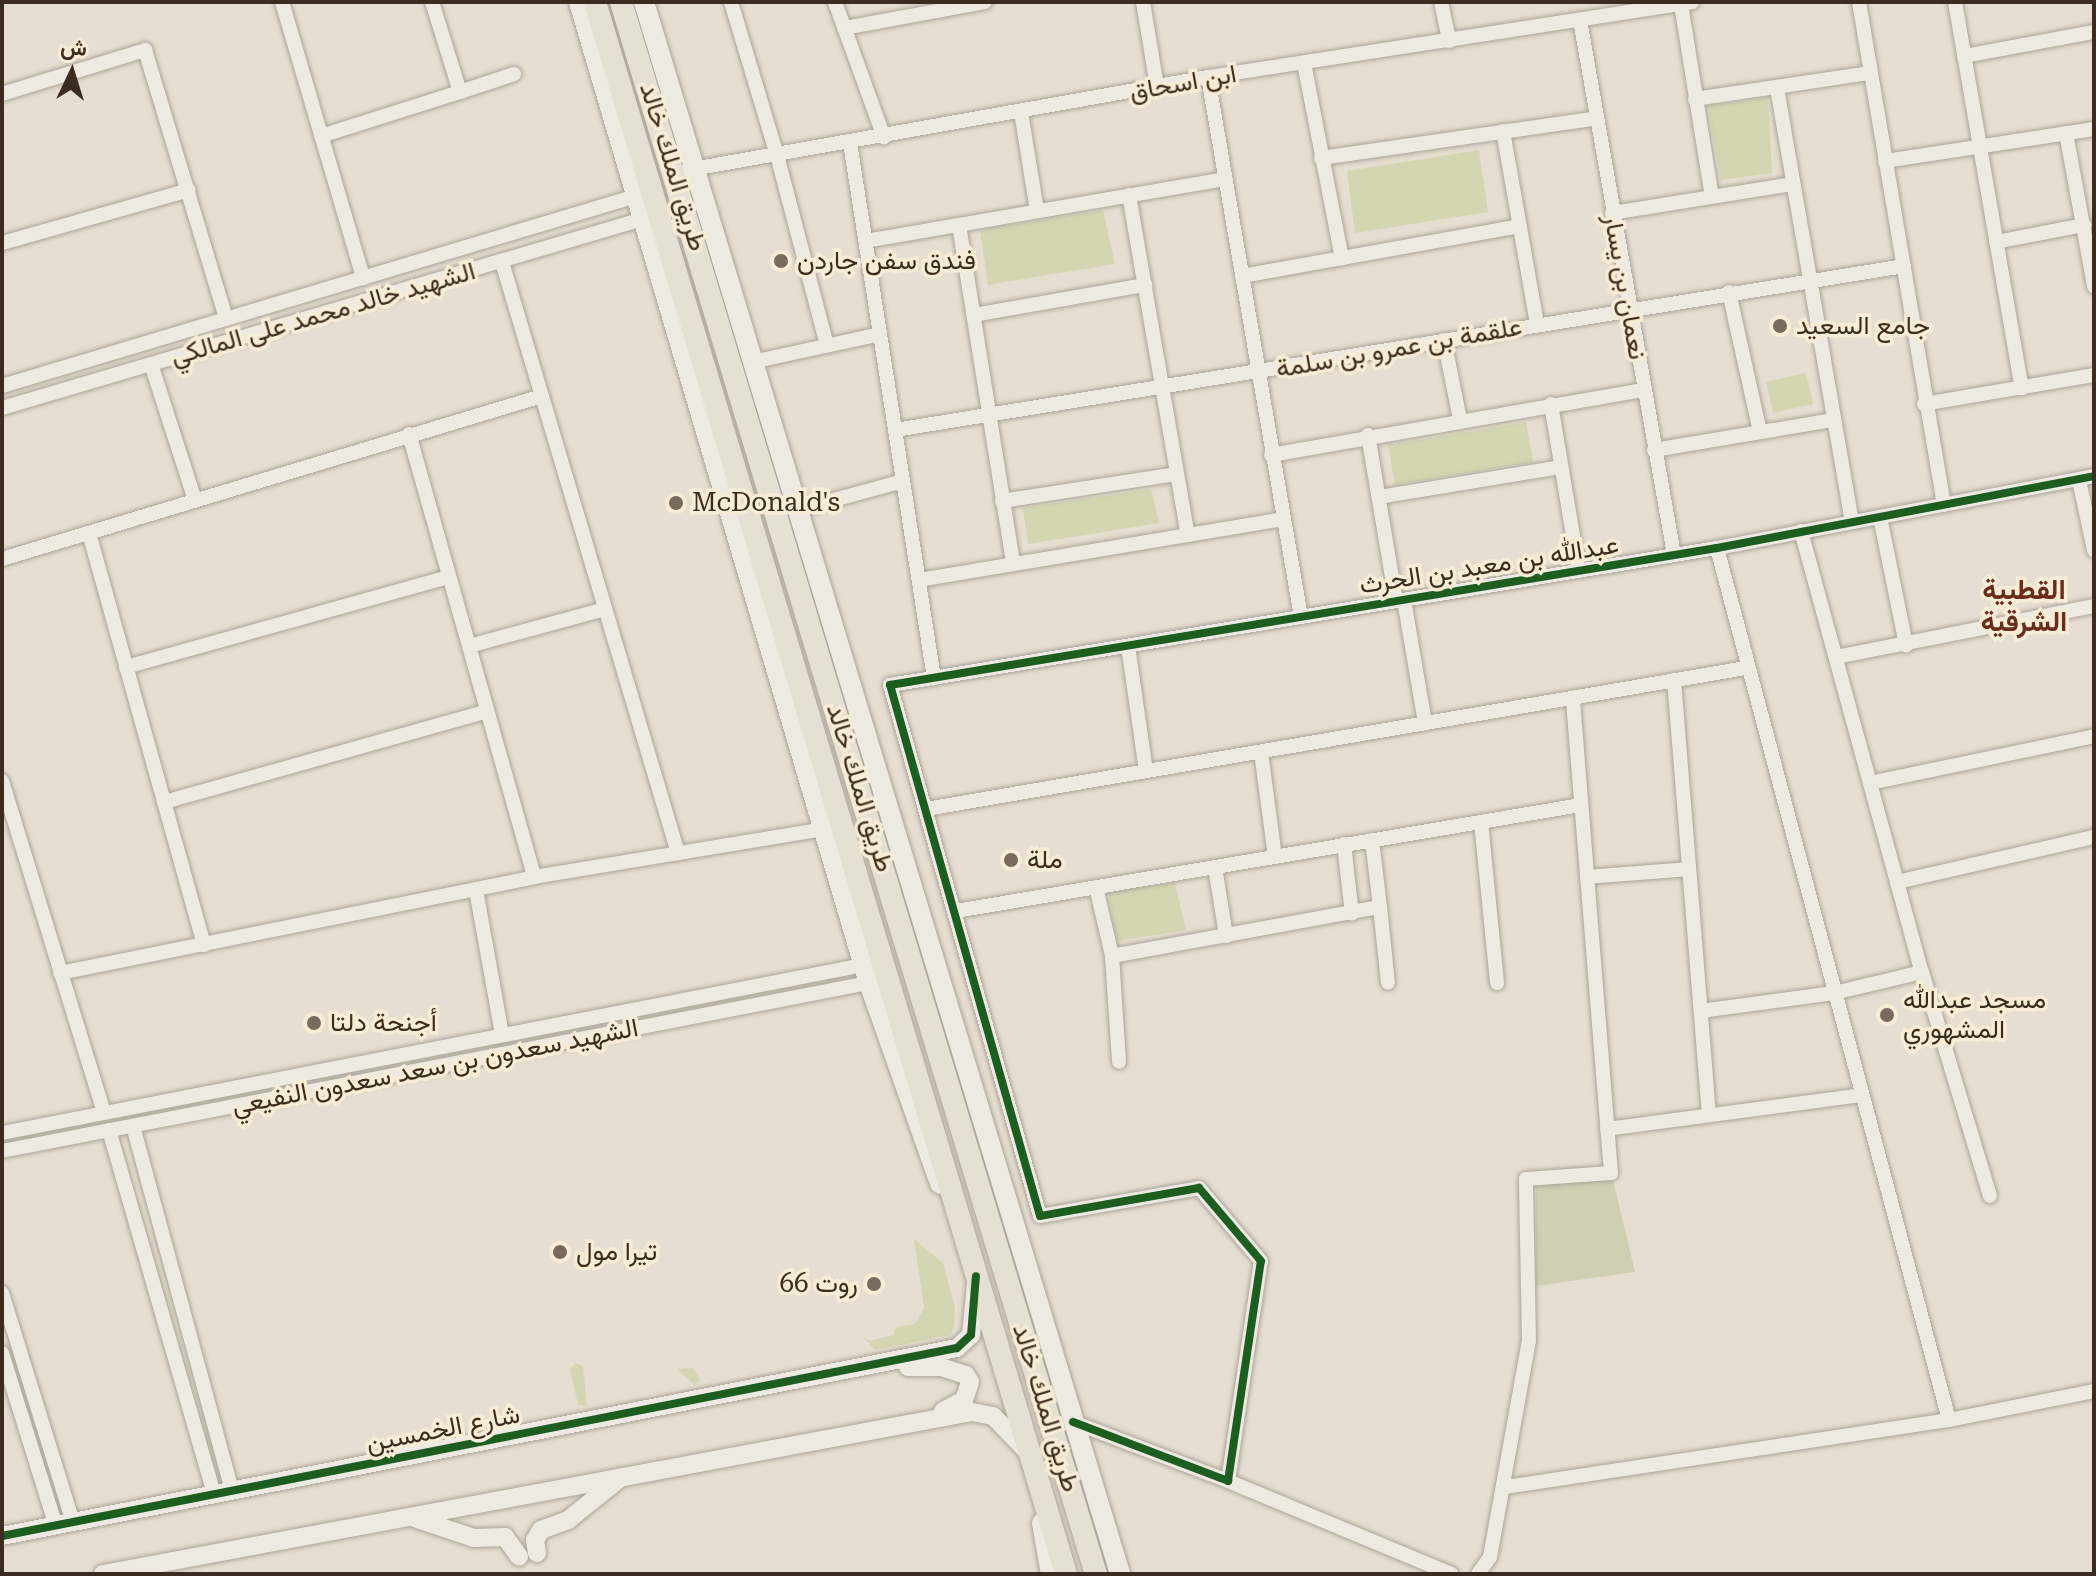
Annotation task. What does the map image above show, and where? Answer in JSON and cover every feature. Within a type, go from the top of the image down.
[{"type":"main road","points":[[579,2],[866,974],[904,1092],[976,1276]]},
{"type":"main road","name":"طريق الملك خالد","points":[[595,2],[1066,1574]]},
{"type":"main road","name":"طريق الملك خالد","points":[[621,2],[685,170],[1096,1574]]},
{"type":"main road","points":[[644,2],[685,170],[752,362],[1120,1574]]},
{"type":"main road","points":[[1031,1456],[1051,1574]]},
{"type":"street","points":[[282,2],[363,278]]},
{"type":"street","points":[[432,2],[460,92]]},
{"type":"street","points":[[731,2],[777,155],[827,346]]},
{"type":"street","points":[[835,2],[884,137]]},
{"type":"street","points":[[844,28],[951,5],[985,2]]},
{"type":"street","points":[[1143,2],[1157,87]]},
{"type":"street","points":[[1441,2],[1449,41]]},
{"type":"street","points":[[1688,2],[1695,99],[1712,197]]},
{"type":"street","name":"ابن اسحاق","points":[[685,170],[1208,77],[1688,2]]},
{"type":"street","points":[[1859,2],[1924,404],[1944,505]]},
{"type":"street","points":[[1955,2],[2022,388]]},
{"type":"street","name":"نعمان بن يسار","points":[[1580,20],[1642,390],[1674,555]]},
{"type":"street","points":[[1964,56],[2094,32]]},
{"type":"street","points":[[2,94],[145,50],[226,319]]},
{"type":"street","points":[[1304,63],[1342,258]]},
{"type":"street","points":[[1695,99],[1870,73]]},
{"type":"street","points":[[321,136],[514,74]]},
{"type":"street","points":[[1208,77],[1301,617]]},
{"type":"street","points":[[1777,88],[1852,522]]},
{"type":"street","points":[[1021,112],[1037,211]]},
{"type":"street","points":[[1321,158],[1597,118]]},
{"type":"street","points":[[1885,161],[2094,129]]},
{"type":"street","points":[[1503,131],[1537,324]]},
{"type":"street","points":[[2066,133],[2094,286]]},
{"type":"street","points":[[850,143],[934,678]]},
{"type":"street","points":[[866,241],[1225,179]]},
{"type":"street","points":[[1612,213],[1793,184]]},
{"type":"street","points":[[2,243],[189,190]]},
{"type":"street","points":[[1129,195],[1188,535]]},
{"type":"street","name":"الشهيد خالد محمد على المالكي","points":[[2,386],[636,196]]},
{"type":"street","name":"الشهيد خالد محمد على المالكي","points":[[2,408],[643,219]]},
{"type":"street","points":[[959,225],[1013,564]]},
{"type":"street","points":[[1996,242],[2084,225]]},
{"type":"street","points":[[1242,276],[1520,226]]},
{"type":"street","points":[[502,262],[678,853]]},
{"type":"street","name":"علقمة بن عمرو بن سلمة","points":[[895,430],[1258,372],[1630,307],[1904,266]]},
{"type":"street","points":[[974,315],[1145,285]]},
{"type":"street","points":[[1729,292],[1760,432]]},
{"type":"street","points":[[752,362],[880,334]]},
{"type":"street","points":[[1444,340],[1460,419]]},
{"type":"street","points":[[151,364],[195,500]]},
{"type":"street","points":[[1924,404],[2094,375]]},
{"type":"street","points":[[1271,455],[1368,435],[1642,390]]},
{"type":"street","points":[[2,559],[542,396]]},
{"type":"street","points":[[1551,404],[1579,571]]},
{"type":"street","points":[[1654,450],[1834,420]]},
{"type":"street","points":[[409,434],[534,877]]},
{"type":"street","points":[[1368,435],[1425,723]]},
{"type":"street","points":[[1379,497],[1561,467]]},
{"type":"street","points":[[1002,501],[1177,474]]},
{"type":"street","name":"عبدالله بن معبد بن الحرث","points":[[926,809],[890,685],[1717,548],[2094,476]]},
{"type":"street","points":[[2079,480],[2094,550]]},
{"type":"street","points":[[797,510],[903,481]]},
{"type":"street","points":[[1880,517],[1906,645]]},
{"type":"street","points":[[919,580],[1282,519]]},
{"type":"street","points":[[1801,531],[1922,972],[1990,1196]]},
{"type":"street","points":[[89,533],[204,945]]},
{"type":"street","points":[[1717,548],[1746,668],[1949,1420]]},
{"type":"street","points":[[126,667],[449,577]]},
{"type":"street","points":[[1836,657],[2094,606]]},
{"type":"street","points":[[469,646],[605,609]]},
{"type":"street","points":[[1128,646],[1146,771]]},
{"type":"street","points":[[1228,1481],[1261,1261],[1199,1188],[1040,1216],[926,809],[1746,668]]},
{"type":"street","points":[[1674,680],[1709,1115]]},
{"type":"street","points":[[1478,1574],[1490,1557],[1529,1341],[1526,1179],[1611,1173],[1573,698]]},
{"type":"street","points":[[164,802],[487,711]]},
{"type":"street","points":[[1870,783],[2094,736]]},
{"type":"street","points":[[1261,752],[1275,857]]},
{"type":"street","points":[[2,781],[8,825],[104,1112]]},
{"type":"street","points":[[956,911],[1581,805]]},
{"type":"street","points":[[1481,822],[1497,983]]},
{"type":"street","points":[[60,973],[534,877],[824,829]]},
{"type":"street","points":[[1897,882],[2094,837]]},
{"type":"street","points":[[1372,840],[1388,983]]},
{"type":"street","points":[[1344,844],[1352,914]]},
{"type":"street","points":[[1215,867],[1226,936]]},
{"type":"street","points":[[1587,877],[1689,869]]},
{"type":"street","points":[[1096,887],[1112,956],[1119,1062]]},
{"type":"street","points":[[476,890],[502,1035]]},
{"type":"street","points":[[1112,956],[1380,907]]},
{"type":"street","points":[[1701,1011],[1834,993],[1922,972]]},
{"type":"street","name":"الشهيد سعدون بن سعد سعدون النفيعي","points":[[2,1133],[502,1035],[866,974]]},
{"type":"street","name":"الشهيد سعدون بن سعد سعدون النفيعي","points":[[2,1151],[866,974]]},
{"type":"street","points":[[1607,1129],[1862,1095]]},
{"type":"street","points":[[133,1126],[223,1492]]},
{"type":"street","points":[[109,1130],[223,1492]]},
{"type":"street","name":"شارع الخمسين","points":[[2,1536],[868,1368],[957,1348],[971,1335],[976,1276]]},
{"type":"street","points":[[2,1293],[65,1524]]},
{"type":"street","points":[[2,1353],[7,1387],[65,1524]]},
{"type":"street","points":[[868,1368],[941,1367],[966,1375],[970,1382],[964,1400],[922,1420]]},
{"type":"street","points":[[1505,1487],[1949,1420],[2094,1391]]},
{"type":"street","points":[[103,1574],[972,1412],[993,1416],[1031,1456]]},
{"type":"street","points":[[1073,1422],[1228,1481],[1451,1574]]},
{"type":"street","points":[[415,1518],[474,1538],[505,1537],[528,1555],[541,1530],[568,1520],[625,1475]]},
{"type":"green space","points":[[1768,97],[1772,173],[1721,180],[1708,106]]},
{"type":"green space","points":[[1479,150],[1488,212],[1355,233],[1347,171]]},
{"type":"green space","points":[[1103,210],[1115,264],[988,285],[980,230]]},
{"type":"green space","points":[[1806,373],[1813,404],[1773,413],[1766,382]]},
{"type":"green space","points":[[1526,422],[1533,462],[1395,485],[1388,445]]},
{"type":"green space","points":[[1151,489],[1159,523],[1028,544],[1023,508]]},
{"type":"green space","points":[[1175,883],[1186,930],[1117,941],[1108,892]]},
{"type":"green space","points":[[914,1239],[943,1263],[955,1307],[951,1335],[875,1350],[863,1337],[869,1341],[893,1335],[896,1327],[915,1324],[924,1308]]},
{"type":"green space","points":[[576,1363],[583,1366],[587,1406],[578,1405],[570,1369]]},
{"type":"green space","points":[[693,1368],[700,1380],[695,1385],[677,1369]]},
{"type":"shaded area","points":[[1613,1180],[1635,1272],[1536,1286],[1536,1182]]},
{"type":"cycle path","points":[[1073,1422],[1228,1481],[1261,1261],[1199,1188],[1040,1216],[890,685],[1717,548],[2094,476]]},
{"type":"cycle path","points":[[2,1536],[957,1348],[971,1335],[976,1276]]},
{"type":"place","name":"فندق سفن جاردن","points":[[781,261]]},
{"type":"place","name":"جامع السعيد","points":[[1780,326]]},
{"type":"place","name":"McDonald's","points":[[676,503]]},
{"type":"place","name":"ملة","points":[[1011,860]]},
{"type":"place","name":"مسجد عبدالله المشهوري","points":[[1887,1015]]},
{"type":"place","name":"أجنحة دلتا","points":[[314,1023]]},
{"type":"place","name":"تيرا مول","points":[[560,1252]]},
{"type":"place","name":"روت 66","points":[[874,1284]]},
{"type":"district","name":"القطبية الشرقية","points":[[2024,606]]}]
